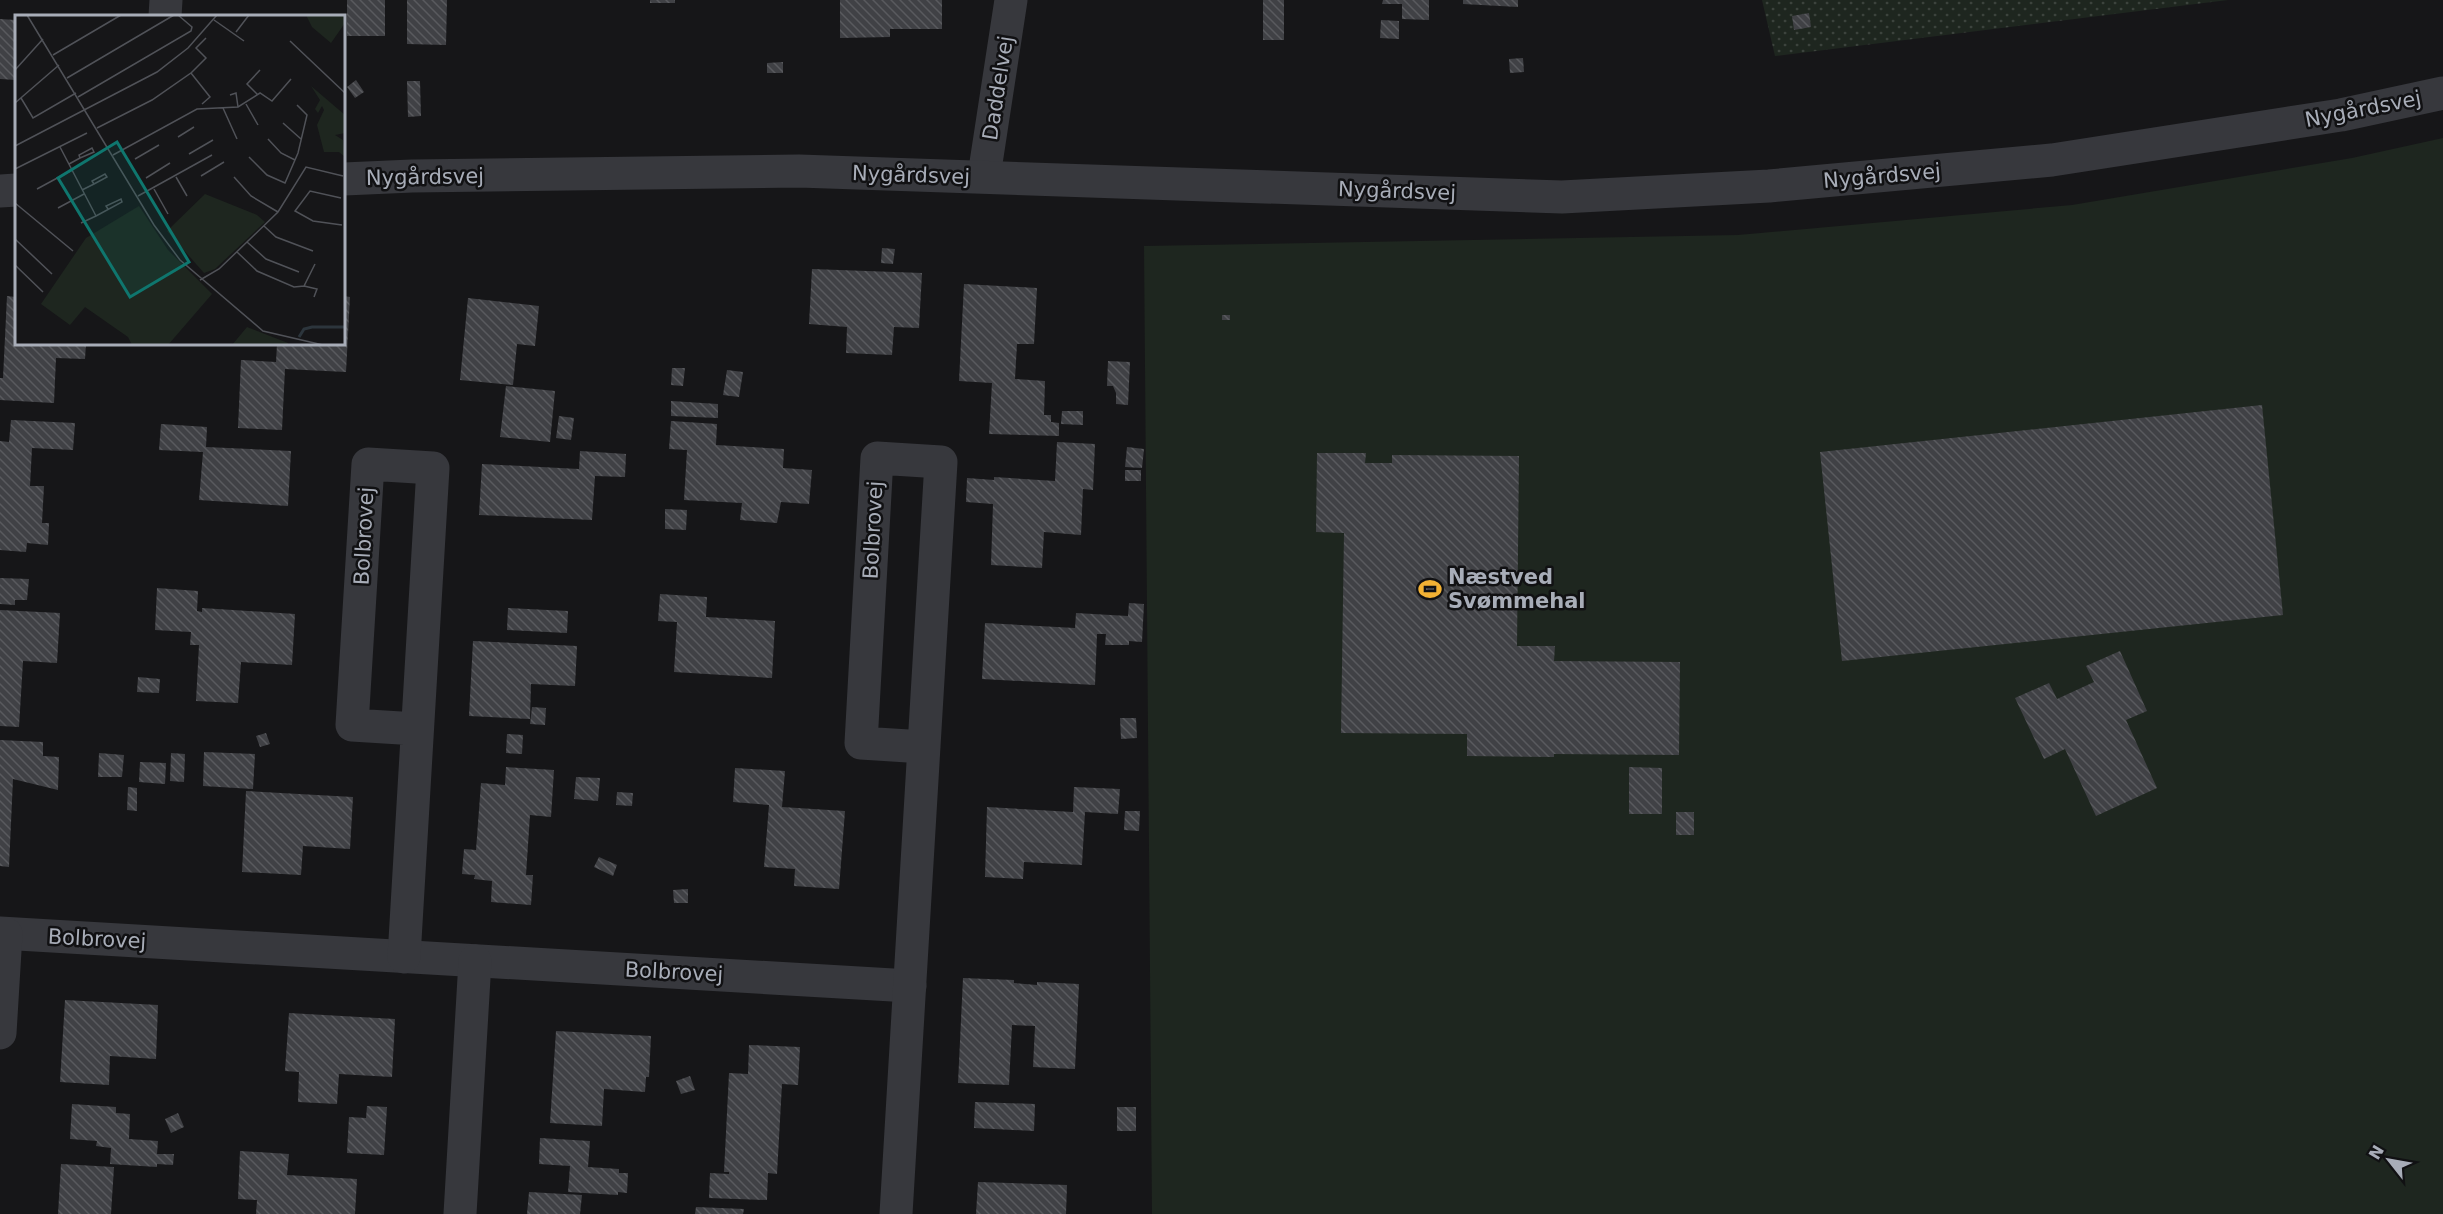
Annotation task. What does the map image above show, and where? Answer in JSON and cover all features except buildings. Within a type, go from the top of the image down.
[{"type":"street","points":[[165,15],[166,0]]},
{"type":"street","name":"Daddelvej","points":[[984,176],[1011,0]]},
{"type":"street","name":"Nygårdsvej","points":[[345,179],[799,171],[1562,197],[1769,186],[2052,160],[2341,115],[2443,93]]},
{"type":"street","points":[[0,191],[15,190]]},
{"type":"street","name":"Bolbrovej","points":[[896,1214],[910,986],[941,462],[878,458],[861,743],[924,747]]},
{"type":"street","name":"Bolbrovej","points":[[404,957],[433,468],[368,464],[352,725],[417,729]]},
{"type":"street","name":"Bolbrovej","points":[[0,1033],[3,933],[910,986]]},
{"type":"street","points":[[460,1214],[475,961]]},
{"type":"shaded area","points":[[1762,0],[2228,0],[1775,56]]},
{"type":"shaded area","points":[[2443,138],[2443,1214],[1152,1214],[1144,246],[1738,235],[2072,205],[2352,158]]},
{"type":"place","name":"Næstved Svømmehal","points":[[1430,589]]}]
